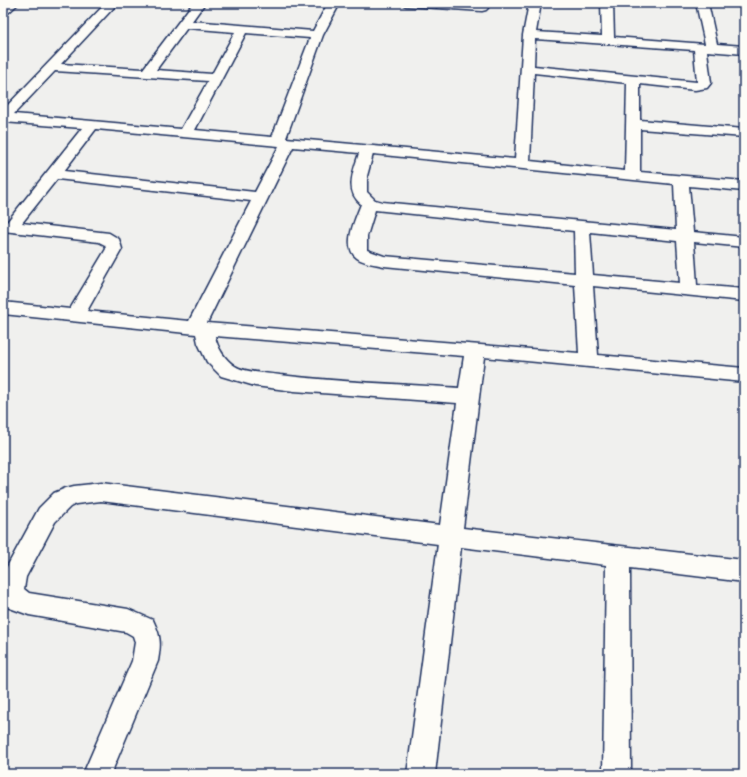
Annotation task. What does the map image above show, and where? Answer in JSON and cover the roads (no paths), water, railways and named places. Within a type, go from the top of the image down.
[{"type":"street","points":[[3,12],[13,3]]},
{"type":"street","points":[[3,117],[112,3]]},
{"type":"street","points":[[147,73],[199,3]]},
{"type":"street","points":[[334,3],[317,35],[283,141],[261,197],[200,328],[214,357],[228,371],[255,379],[294,384],[468,396]]},
{"type":"street","points":[[406,3],[482,8]]},
{"type":"street","points":[[522,164],[529,35],[535,3]]},
{"type":"street","points":[[607,3],[608,41]]},
{"type":"street","points":[[528,69],[695,86],[702,85],[704,83],[706,48],[702,3]]},
{"type":"street","points":[[184,24],[317,35]]},
{"type":"street","points":[[186,133],[243,28]]},
{"type":"street","points":[[529,35],[744,50]]},
{"type":"street","points":[[52,67],[216,78]]},
{"type":"street","points":[[632,176],[634,80]]},
{"type":"street","points":[[3,117],[283,141],[744,186]]},
{"type":"street","points":[[633,124],[744,133]]},
{"type":"street","points":[[7,226],[53,174],[92,125]]},
{"type":"street","points":[[367,149],[358,190],[361,198],[369,204],[380,207],[744,242]]},
{"type":"street","points":[[53,174],[261,197]]},
{"type":"street","points":[[681,180],[689,290]]},
{"type":"street","points":[[369,204],[357,244],[360,252],[370,258],[384,261],[744,295]]},
{"type":"street","points":[[7,226],[103,237],[113,243],[114,249],[75,315]]},
{"type":"street","points":[[582,227],[589,360]]},
{"type":"street","points":[[3,308],[200,328],[475,350],[744,375]]},
{"type":"street","points":[[421,774],[450,536],[475,350]]},
{"type":"street","points":[[97,774],[145,661],[148,642],[144,628],[128,621],[29,604],[16,599],[12,589],[14,576],[47,515],[62,500],[74,495],[101,492],[744,571]]},
{"type":"street","points":[[617,774],[618,556]]}]
